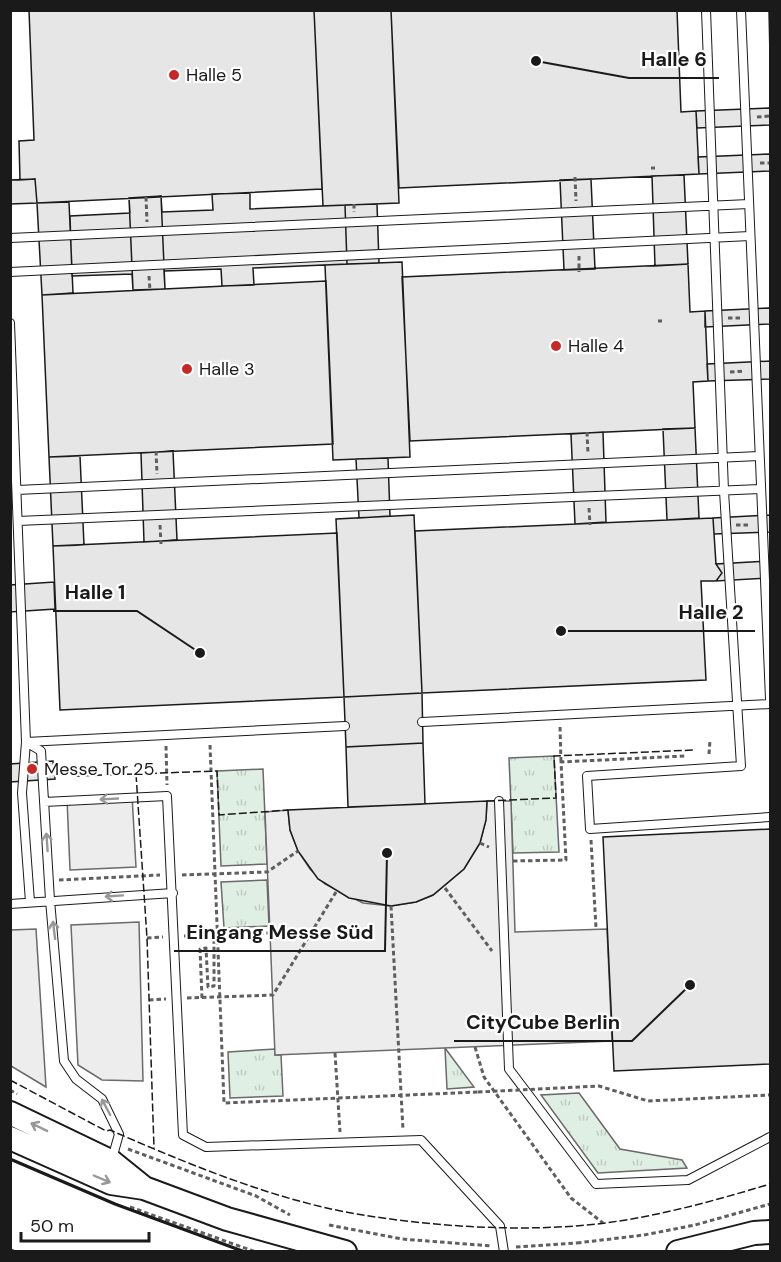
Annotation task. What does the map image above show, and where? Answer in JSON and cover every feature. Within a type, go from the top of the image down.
[{"type":"main road","points":[[18,1106],[114,1153],[144,1188]]},
{"type":"main road","points":[[10,1137],[111,1183],[144,1188],[227,1219],[345,1251]]},
{"type":"main road","points":[[678,1251],[765,1230]]},
{"type":"lane","points":[[706,10],[724,491],[741,766],[587,776],[590,829],[771,817]]},
{"type":"lane","points":[[741,10],[760,489],[771,699]]},
{"type":"lane","points":[[10,238],[749,204]]},
{"type":"lane","points":[[10,272],[750,236]]},
{"type":"lane","points":[[10,323],[16,490],[14,502],[18,521],[26,742],[22,793],[30,902]]},
{"type":"lane","points":[[16,490],[759,456]]},
{"type":"lane","points":[[18,521],[760,489]]},
{"type":"lane","points":[[422,722],[771,704]]},
{"type":"lane","points":[[26,742],[345,726]]},
{"type":"lane","points":[[26,742],[42,751],[50,900],[64,1061],[76,1079],[102,1099],[119,1134],[114,1153]]},
{"type":"lane","points":[[44,802],[167,795],[183,1135],[206,1148],[421,1140],[500,1226],[503,1249]]},
{"type":"lane","points":[[499,801],[509,1069],[596,1184],[688,1180],[771,1137]]},
{"type":"lane","points":[[10,904],[172,893]]},
{"type":"path","points":[[727,318],[749,317]]},
{"type":"path","points":[[728,372],[749,371]]},
{"type":"path","points":[[587,432],[588,455]]},
{"type":"path","points":[[156,451],[158,474]]},
{"type":"path","points":[[589,501],[590,525]]},
{"type":"path","points":[[159,521],[160,544]]},
{"type":"path","points":[[725,525],[759,524]]},
{"type":"path","points":[[559,715],[561,762]]},
{"type":"path","points":[[210,734],[224,1103],[599,1086],[648,1101],[771,1095]]},
{"type":"path","points":[[166,736],[167,795]]},
{"type":"path","points":[[591,847],[596,928]]},
{"type":"path","points":[[198,874],[267,872],[298,851]]},
{"type":"path","points":[[513,861],[559,860]]},
{"type":"path","points":[[49,881],[159,875]]},
{"type":"path","points":[[445,888],[505,969]]},
{"type":"path","points":[[216,935],[214,986],[208,987],[206,948],[200,949],[202,998],[273,995],[336,892]]},
{"type":"path","points":[[391,906],[401,1113]]},
{"type":"path","points":[[201,936],[270,933]]},
{"type":"path","points":[[147,938],[160,937]]},
{"type":"path","points":[[149,1000],[162,999]]},
{"type":"path","points":[[476,1047],[484,1077],[571,1198],[603,1223]]},
{"type":"path","points":[[335,1053],[339,1116]]},
{"type":"path","points":[[10,1090],[18,1106]]},
{"type":"path","points":[[114,1153],[256,1196],[299,1218]]},
{"type":"path","points":[[325,1225],[402,1239],[503,1249],[644,1235],[695,1225],[771,1204]]},
{"type":"green space","points":[[554,756],[559,852],[513,853],[509,758]]},
{"type":"green space","points":[[263,769],[267,864],[221,866],[217,771]]},
{"type":"green space","points":[[267,880],[269,926],[224,928],[221,882]]},
{"type":"green space","points":[[445,1048],[474,1087],[447,1089]]},
{"type":"green space","points":[[275,1049],[275,1055],[281,1055],[283,1096],[230,1098],[228,1052]]},
{"type":"green space","points":[[579,1093],[620,1149],[682,1160],[687,1168],[598,1173],[541,1095]]},
{"type":"shaded area","points":[[132,795],[136,867],[70,870],[67,799]]},
{"type":"shaded area","points":[[487,801],[511,801],[515,932],[607,929],[612,1041],[275,1055],[265,812],[288,810],[290,830],[298,851],[310,869],[325,884],[363,903],[391,906],[416,902],[433,895],[464,869],[480,843],[486,820]]},
{"type":"shaded area","points":[[139,922],[143,1081],[102,1080],[78,1065],[71,925]]},
{"type":"shaded area","points":[[36,929],[46,1087],[11,1066],[11,930]]},
{"type":"building","name":"Halle 5","points":[[29,10],[314,10],[322,189],[37,203],[35,179],[20,180],[19,141],[34,140]]},
{"type":"building","points":[[314,10],[391,10],[399,203],[323,206]]},
{"type":"building","points":[[391,10],[677,10],[681,112],[696,111],[699,174],[399,188]]},
{"type":"building","points":[[769,10],[770,10],[770,57]]},
{"type":"building","points":[[770,108],[770,125],[697,128],[696,111]]},
{"type":"building","points":[[770,154],[770,171],[699,174],[698,157]]},
{"type":"building","points":[[684,175],[688,264],[655,266],[652,176]]},
{"type":"building","points":[[35,179],[37,203],[10,204],[10,180]]},
{"type":"building","points":[[591,179],[595,269],[564,270],[560,180]]},
{"type":"building","points":[[250,193],[250,209],[345,205],[347,264],[253,268],[254,285],[222,286],[221,269],[164,271],[165,289],[133,290],[132,274],[72,276],[70,216],[130,213],[129,198],[161,196],[162,212],[213,210],[212,194]]},
{"type":"building","points":[[161,196],[165,289],[133,290],[129,198]]},
{"type":"building","points":[[69,202],[73,293],[42,295],[37,203]]},
{"type":"building","points":[[377,204],[379,263],[347,264],[345,205]]},
{"type":"building","points":[[402,262],[410,457],[333,460],[325,265]]},
{"type":"building","name":"Halle 4","points":[[688,264],[690,312],[705,311],[708,381],[693,382],[695,428],[410,441],[402,277]]},
{"type":"building","name":"Halle 3","points":[[326,281],[333,444],[49,457],[42,295]]},
{"type":"building","points":[[770,308],[770,324],[705,327],[705,311]]},
{"type":"building","points":[[770,361],[770,379],[708,381],[707,364]]},
{"type":"building","points":[[695,428],[699,518],[667,520],[663,429]]},
{"type":"building","points":[[603,432],[606,522],[575,524],[571,434]]},
{"type":"building","points":[[173,451],[177,540],[144,542],[141,453]]},
{"type":"building","points":[[80,456],[84,545],[53,546],[49,457]]},
{"type":"building","points":[[388,458],[390,516],[359,518],[356,459]]},
{"type":"building","points":[[414,515],[422,693],[344,697],[336,519]]},
{"type":"building","points":[[770,515],[770,532],[714,534],[713,518]]},
{"type":"building","points":[[713,518],[716,564],[722,573],[716,581],[701,581],[706,680],[422,693],[415,531]]},
{"type":"building","points":[[337,533],[344,697],[60,710],[53,546]]},
{"type":"building","points":[[770,561],[770,578],[716,581],[722,573],[716,564]]},
{"type":"building","points":[[54,582],[55,609],[10,612],[10,585]]},
{"type":"building","points":[[422,693],[423,743],[346,747],[344,697]]},
{"type":"building","points":[[423,743],[425,804],[348,807],[346,747]]},
{"type":"building","name":"Messe Tor 25","points":[[53,761],[55,779],[10,782],[10,764]]},
{"type":"building","points":[[487,801],[486,820],[480,843],[464,869],[433,895],[416,902],[391,906],[349,898],[318,879],[298,851],[290,830],[288,810]]},
{"type":"building","points":[[770,829],[770,1064],[614,1071],[603,837]]},
{"type":"fence","points":[[487,801],[556,798],[554,756],[694,750]]},
{"type":"fence","points":[[54,773],[77,772],[77,776],[217,771],[219,815],[288,810]]},
{"type":"fence","points":[[136,774],[147,938],[154,1148]]},
{"type":"fence","points":[[10,1080],[106,1131],[110,1130],[234,1180],[299,1201],[389,1219],[496,1228],[601,1224],[650,1216],[770,1184]]},
{"type":"wall","points":[[10,1159],[115,1204],[245,1252]]},
{"type":"wall","points":[[10,1250],[16,1252]]},
{"type":"place","name":"Halle 6","points":[[536,61]]},
{"type":"place","name":"Halle 5","points":[[174,75]]},
{"type":"place","name":"Halle 4","points":[[556,346]]},
{"type":"place","name":"Halle 3","points":[[187,369]]},
{"type":"place","name":"Halle 2","points":[[561,631]]},
{"type":"place","name":"Halle 1","points":[[200,653]]},
{"type":"place","name":"Messe Tor 25","points":[[32,769]]},
{"type":"place","name":"Eingang Messe Süd","points":[[387,853]]},
{"type":"place","name":"CityCube Berlin","points":[[690,985]]}]
